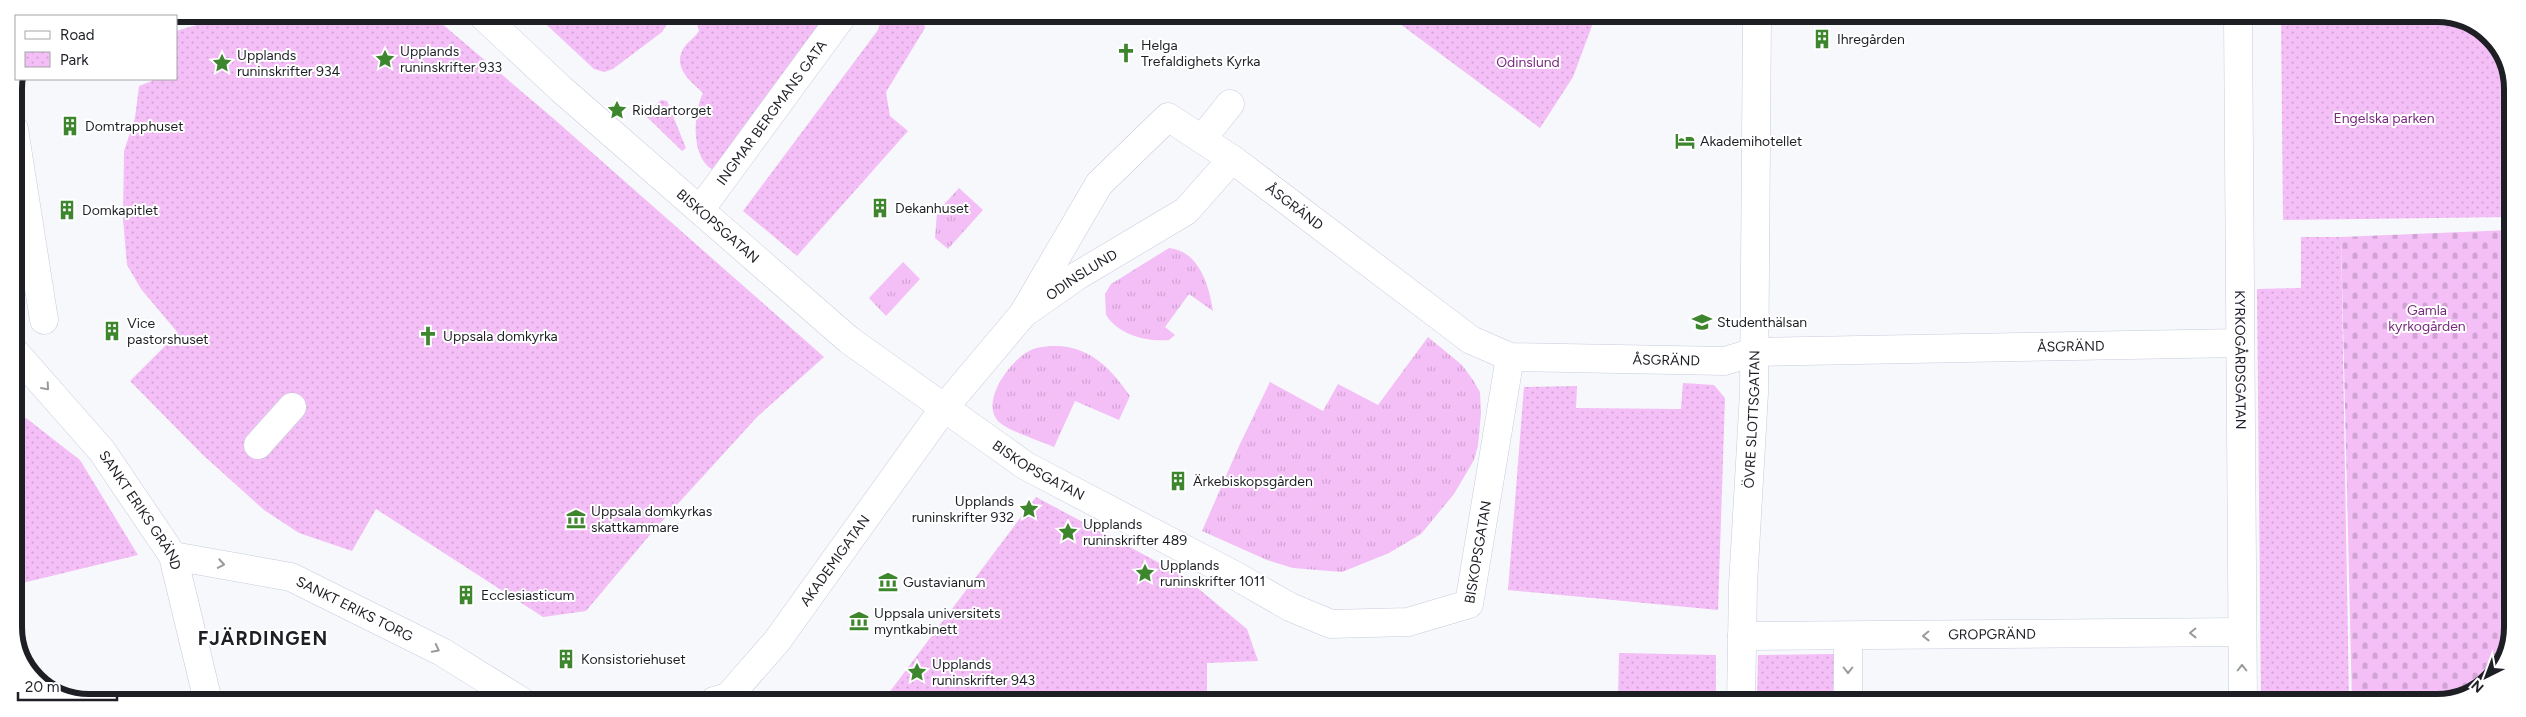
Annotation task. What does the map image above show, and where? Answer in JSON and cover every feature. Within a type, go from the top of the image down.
[{"type":"street","name":"BISKOPSGATAN","points":[[489,22],[561,89],[850,340],[944,408],[1026,466],[1236,576],[1290,607],[1331,624],[1408,622],[1469,604],[1510,357]]},
{"type":"street","name":"INGMAR BERGMANS GATA","points":[[700,210],[836,22]]},
{"type":"street","name":"ÖVRE SLOTTSGATAN","points":[[1741,694],[1742,636],[1754,393],[1757,22]]},
{"type":"street","name":"KYRKOGÅRDSGATAN","points":[[2238,22],[2243,694]]},
{"type":"street","points":[[1202,139],[1230,104]]},
{"type":"street","name":"ÅSGRÄND","points":[[1023,314],[1099,184],[1168,116],[1232,159],[1472,340],[1510,357],[1725,361],[1754,352],[2240,343]]},
{"type":"street","name":"ODINSLUND","points":[[944,408],[1023,314],[1077,276],[1186,211],[1232,159]]},
{"type":"street","points":[[22,181],[44,320]]},
{"type":"street","name":"SANKT ERIKS GRÄND","points":[[22,361],[102,451],[173,556],[206,694]]},
{"type":"street","points":[[258,445],[292,407]]},
{"type":"street","name":"AKADEMIGATAN","points":[[731,694],[777,640],[944,408]]},
{"type":"street","name":"SANKT ERIKS TORG","points":[[173,556],[291,577],[442,652],[510,694]]},
{"type":"street","name":"GROPGRÄND","points":[[1742,636],[1848,637],[2242,632]]},
{"type":"street","points":[[1848,637],[1848,694]]},
{"type":"green space","points":[[207,22],[441,23],[554,119],[824,357],[757,417],[654,530],[586,611],[543,617],[376,509],[352,551],[299,533],[264,510],[203,455],[130,381],[178,333],[141,289],[127,265],[123,219],[124,151],[135,118],[139,86],[152,80],[178,80],[178,30]]},
{"type":"green space","points":[[544,22],[669,22],[662,32],[613,69],[604,72],[594,69]]},
{"type":"green space","points":[[696,22],[829,22],[715,171],[701,157],[696,135],[697,112],[703,93],[687,78],[680,60],[685,46],[699,31]]},
{"type":"green space","points":[[880,22],[924,23],[925,28],[886,92],[890,116],[908,131],[797,256],[743,211],[878,30]]},
{"type":"green space","name":"Odinslund","points":[[1397,22],[1593,22],[1573,77],[1540,128]]},
{"type":"green space","name":"Engelska parken","points":[[2281,22],[2445,23],[2470,32],[2487,45],[2498,64],[2503,85],[2503,217],[2283,220]]},
{"type":"green space","points":[[661,100],[667,101],[686,148],[682,151],[647,117],[648,112]]},
{"type":"green space","points":[[959,188],[983,210],[948,249],[935,238],[937,212]]},
{"type":"green space","name":"Gamla kyrkogården","points":[[2503,230],[2504,627],[2501,645],[2492,665],[2477,681],[2458,691],[2445,694],[2352,694],[2341,237]]},
{"type":"green space","points":[[2301,237],[2341,237],[2349,694],[2261,694],[2257,289],[2301,288]]},
{"type":"green space","points":[[1169,248],[1188,255],[1195,262],[1205,280],[1213,311],[1189,294],[1165,327],[1175,335],[1169,340],[1142,338],[1118,328],[1106,315],[1105,294],[1111,284]]},
{"type":"green space","points":[[903,262],[920,279],[886,316],[869,298]]},
{"type":"green space","points":[[1428,337],[1462,365],[1473,380],[1480,392],[1481,413],[1478,446],[1474,460],[1454,494],[1421,534],[1389,553],[1342,572],[1293,568],[1267,560],[1202,531],[1240,444],[1270,382],[1323,411],[1338,384],[1378,405]]},
{"type":"green space","points":[[1060,346],[1082,351],[1101,362],[1130,396],[1119,420],[1075,401],[1054,447],[1003,425],[993,413],[993,403],[995,392],[1000,382],[1014,363],[1022,356],[1037,348]]},
{"type":"green space","points":[[1683,383],[1714,385],[1725,398],[1718,610],[1508,590],[1524,387],[1577,386],[1576,408],[1681,409]]},
{"type":"green space","points":[[26,418],[80,460],[138,555],[23,583],[23,420]]},
{"type":"green space","points":[[1036,497],[1182,575],[1247,629],[1258,661],[1207,663],[1207,694],[888,694]]},
{"type":"green space","points":[[1619,653],[1716,655],[1716,694],[1618,694]]},
{"type":"green space","points":[[1834,654],[1833,694],[1757,694],[1758,655]]},
{"type":"place","name":"Ihregården","points":[[1822,39]]},
{"type":"place","name":"Helga Trefaldighets Kyrka","points":[[1126,53]]},
{"type":"place","name":"Upplands runinskrifter 933","points":[[385,59]]},
{"type":"place","name":"Upplands runinskrifter 934","points":[[222,63]]},
{"type":"place","name":"Riddartorget","points":[[617,110]]},
{"type":"place","name":"Domtrapphuset","points":[[70,126]]},
{"type":"place","name":"Akademihotellet","points":[[1685,141]]},
{"type":"place","name":"Dekanhuset","points":[[880,208]]},
{"type":"place","name":"Domkapitlet","points":[[67,210]]},
{"type":"place","name":"Studenthälsan","points":[[1702,322]]},
{"type":"place","name":"Vice pastorshuset","points":[[112,331]]},
{"type":"place","name":"Uppsala domkyrka","points":[[428,336]]},
{"type":"place","name":"Ärkebiskopsgården","points":[[1178,481]]},
{"type":"place","name":"Upplands runinskrifter 932","points":[[1029,509]]},
{"type":"place","name":"Uppsala domkyrkas skattkammare","points":[[576,519]]},
{"type":"place","name":"Upplands runinskrifter 489","points":[[1068,532]]},
{"type":"place","name":"Upplands runinskrifter 1011","points":[[1145,573]]},
{"type":"place","name":"Gustavianum","points":[[888,582]]},
{"type":"place","name":"Ecclesiasticum","points":[[466,595]]},
{"type":"place","name":"Uppsala universitets myntkabinett","points":[[859,621]]},
{"type":"place","name":"Konsistoriehuset","points":[[566,659]]},
{"type":"place","name":"Upplands runinskrifter 943","points":[[917,672]]},
{"type":"district","name":"FJÄRDINGEN","points":[[263,638]]}]
